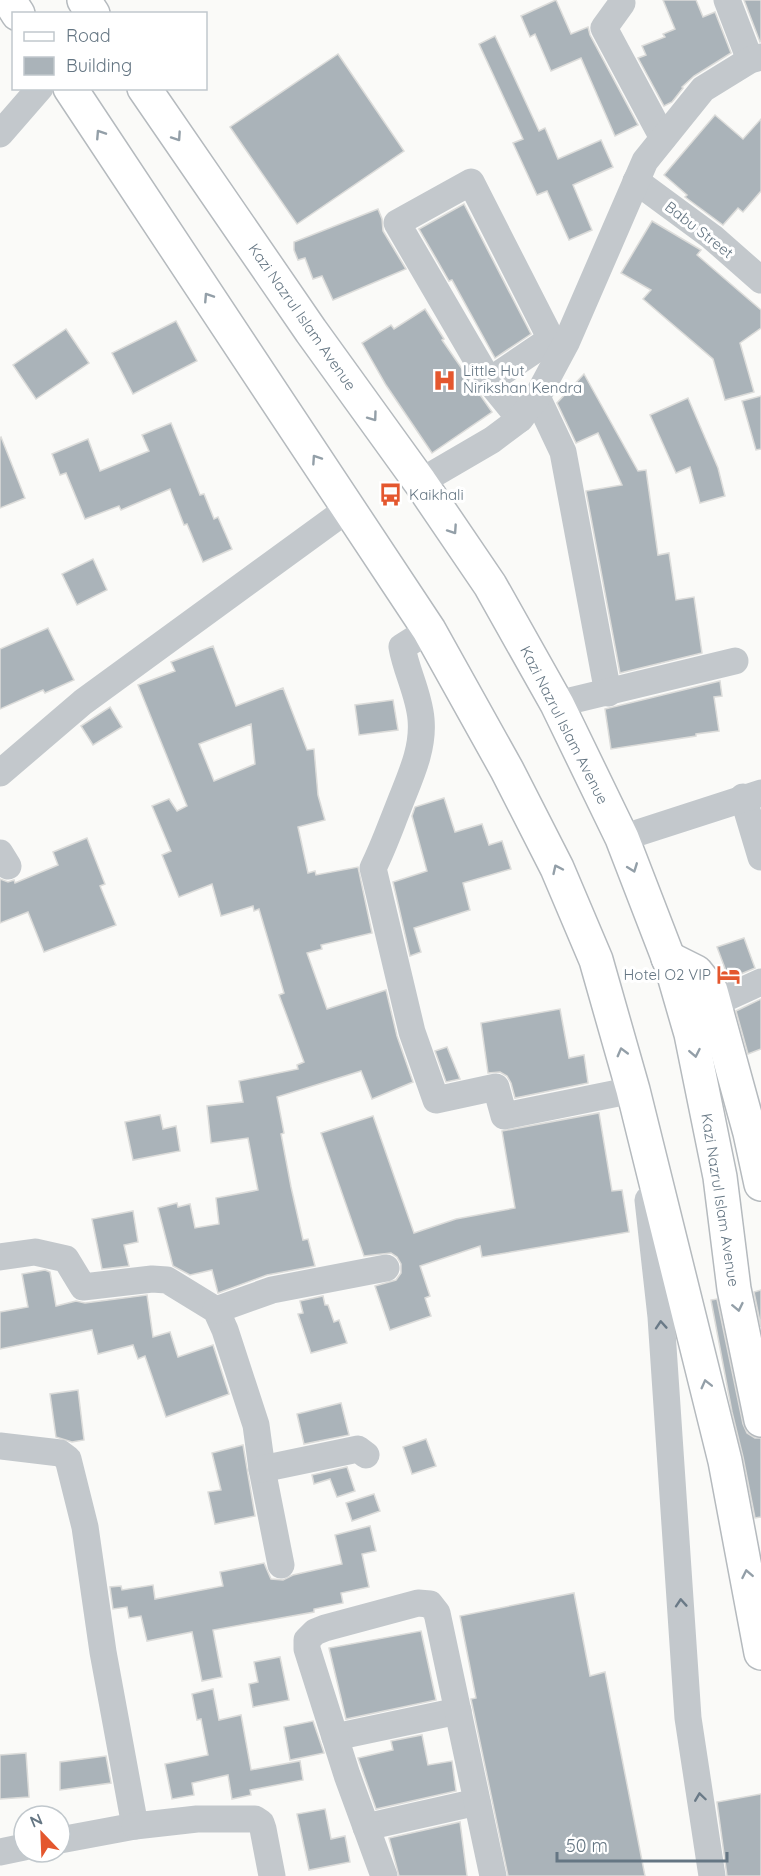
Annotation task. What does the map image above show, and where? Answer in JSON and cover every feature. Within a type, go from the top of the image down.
[{"type":"main road","points":[[71,90],[429,630],[507,770],[557,868],[596,960],[608,997],[725,1461],[749,1517],[761,1653]]},
{"type":"main road","name":"Kazi Nazrul Islam Avenue","points":[[145,90],[490,585],[557,704],[621,838],[668,958],[691,1034],[720,1177],[734,1289],[761,1420]]},
{"type":"main road","points":[[668,958],[696,972],[711,991],[756,1132],[761,1184]]},
{"type":"street","points":[[420,482],[492,440],[520,419],[537,397],[567,341],[645,161],[703,88],[756,59],[727,0]]},
{"type":"street","points":[[622,3],[604,27],[663,138]]},
{"type":"street","points":[[0,134],[38,90]]},
{"type":"street","name":"Babu Street","points":[[636,181],[712,237],[761,280]]},
{"type":"street","points":[[489,381],[551,339],[471,182],[397,223],[489,381],[520,419]]},
{"type":"street","points":[[537,397],[563,452],[608,693]]},
{"type":"street","points":[[0,773],[83,702],[349,508]]},
{"type":"street","points":[[429,630],[402,647],[421,716],[421,741],[417,760],[373,868],[412,1032],[436,1100],[496,1087],[504,1116],[636,1103],[661,1317],[688,1718],[712,1876]]},
{"type":"street","points":[[557,704],[735,661]]},
{"type":"street","points":[[621,838],[752,795],[761,857]]},
{"type":"street","points":[[715,1003],[761,982]]},
{"type":"street","points":[[0,1257],[34,1252],[66,1259],[83,1287],[152,1279],[167,1280],[216,1310],[225,1330],[256,1425],[281,1565]]},
{"type":"street","points":[[216,1310],[272,1290],[386,1268]]},
{"type":"street","points":[[0,1446],[60,1453],[68,1459],[85,1527],[103,1652],[135,1826]]},
{"type":"street","points":[[262,1468],[358,1449],[366,1455]]},
{"type":"street","points":[[384,1876],[335,1737],[307,1649],[307,1640],[315,1632],[326,1628],[418,1603],[430,1604],[437,1613],[493,1876]]},
{"type":"street","points":[[335,1737],[458,1711]]},
{"type":"street","points":[[366,1827],[477,1802]]},
{"type":"street","points":[[72,1838],[135,1826],[197,1819],[255,1819],[261,1823],[263,1829],[272,1876]]},
{"type":"building","points":[[556,0],[571,34],[588,27],[590,35],[638,125],[615,136],[581,58],[551,71],[535,34],[530,37],[521,16]]},
{"type":"building","points":[[663,0],[696,0],[703,17],[715,12],[731,53],[694,76],[682,87],[672,102],[664,106],[638,58],[646,55],[642,46],[665,37],[663,34],[675,29]]},
{"type":"building","points":[[744,0],[761,0],[760,42]]},
{"type":"building","points":[[495,36],[539,131],[545,128],[558,159],[601,140],[613,167],[573,185],[592,230],[569,240],[547,191],[537,195],[513,143],[523,139],[479,44]]},
{"type":"building","points":[[338,54],[404,151],[297,224],[230,127]]},
{"type":"building","points":[[715,115],[743,139],[761,119],[761,191],[743,212],[738,208],[723,225],[685,197],[687,195],[664,175]]},
{"type":"building","points":[[464,204],[531,334],[495,358],[452,280],[449,281],[419,229]]},
{"type":"building","points":[[378,209],[383,231],[406,269],[333,300],[322,276],[313,279],[305,258],[298,260],[294,242]]},
{"type":"building","points":[[652,221],[701,250],[697,255],[761,310],[761,328],[740,343],[754,392],[725,400],[713,359],[643,299],[651,290],[621,273]]},
{"type":"building","points":[[425,309],[444,339],[442,340],[492,412],[432,453],[386,385],[362,343],[391,325],[394,329]]},
{"type":"building","points":[[176,321],[197,361],[133,394],[112,353]]},
{"type":"building","points":[[66,329],[89,363],[36,399],[13,365]]},
{"type":"building","points":[[584,374],[638,471],[646,470],[658,555],[669,553],[676,600],[694,597],[702,653],[620,673],[586,491],[622,485],[598,433],[576,443],[557,403]]},
{"type":"building","points":[[761,396],[761,449],[756,450],[742,401]]},
{"type":"building","points":[[688,398],[718,468],[725,496],[700,503],[690,467],[676,473],[650,415]]},
{"type":"building","points":[[171,423],[200,495],[204,494],[214,519],[218,517],[232,549],[203,562],[187,524],[184,525],[170,489],[121,510],[119,506],[85,519],[66,473],[60,475],[52,454],[88,439],[100,471],[149,451],[142,435]]},
{"type":"building","points":[[0,438],[25,498],[0,508]]},
{"type":"building","points":[[93,559],[107,590],[77,605],[62,574]]},
{"type":"building","points":[[48,628],[74,680],[45,693],[43,690],[0,709],[0,649]]},
{"type":"building","points":[[213,646],[236,706],[283,688],[307,750],[314,749],[318,795],[325,820],[298,827],[308,873],[315,871],[316,875],[358,867],[372,933],[321,945],[322,949],[307,953],[327,1009],[386,990],[397,1036],[413,1082],[372,1099],[361,1071],[277,1097],[291,1187],[303,1240],[308,1239],[315,1266],[267,1275],[218,1293],[212,1270],[190,1275],[173,1266],[158,1208],[177,1203],[178,1207],[190,1204],[195,1228],[219,1224],[216,1198],[258,1190],[248,1138],[211,1143],[207,1106],[243,1102],[239,1081],[298,1069],[297,1065],[304,1062],[279,995],[284,993],[259,909],[254,911],[253,906],[221,916],[212,884],[179,897],[162,855],[171,851],[152,806],[169,799],[177,811],[187,806],[138,685],[175,671],[171,662]],"holes":[[[251,724],[255,764],[214,781],[199,744]]]},
{"type":"building","points":[[720,681],[722,696],[714,697],[719,731],[611,749],[605,709]]},
{"type":"building","points":[[393,700],[398,730],[359,735],[355,705]]},
{"type":"building","points":[[110,707],[122,727],[93,745],[81,726]]},
{"type":"building","points":[[444,798],[455,832],[482,824],[489,845],[502,841],[511,869],[463,883],[470,910],[414,928],[421,952],[410,956],[393,882],[427,871],[412,816],[415,807]]},
{"type":"building","points":[[87,838],[105,884],[100,886],[116,925],[44,952],[28,912],[0,923],[0,879],[8,882],[14,880],[15,883],[58,865],[53,852]]},
{"type":"building","points":[[744,938],[755,968],[729,979],[717,947]]},
{"type":"building","points":[[761,999],[761,1049],[748,1054],[736,1011]]},
{"type":"building","points":[[560,1009],[569,1058],[584,1055],[588,1083],[515,1098],[507,1076],[500,1072],[488,1073],[481,1023]]},
{"type":"building","points":[[447,1047],[460,1079],[446,1082],[435,1051]]},
{"type":"building","points":[[599,1113],[612,1191],[622,1190],[629,1232],[482,1257],[480,1246],[420,1266],[430,1296],[425,1298],[431,1316],[390,1330],[375,1286],[396,1280],[401,1273],[401,1264],[391,1253],[364,1256],[321,1133],[373,1116],[414,1233],[456,1219],[515,1208],[502,1131]]},
{"type":"building","points":[[160,1115],[163,1129],[176,1126],[180,1151],[133,1160],[125,1122]]},
{"type":"building","points":[[133,1211],[138,1242],[124,1245],[129,1266],[102,1269],[92,1219]]},
{"type":"building","points":[[45,1270],[50,1272],[56,1306],[76,1301],[85,1303],[147,1295],[153,1337],[170,1332],[178,1357],[213,1345],[229,1394],[166,1417],[145,1356],[138,1359],[133,1345],[98,1354],[92,1330],[0,1349],[0,1312],[28,1307],[22,1274]]},
{"type":"building","points":[[761,1290],[761,1327],[754,1292]]},
{"type":"building","points":[[323,1296],[334,1322],[339,1320],[347,1343],[311,1353],[298,1314],[303,1313],[300,1301]]},
{"type":"building","points":[[717,1299],[743,1424],[747,1433],[755,1438],[761,1438],[761,1517],[755,1518],[732,1412],[711,1300]]},
{"type":"building","points":[[78,1390],[84,1440],[72,1442],[56,1437],[50,1394]]},
{"type":"building","points":[[341,1403],[349,1435],[304,1444],[297,1414]]},
{"type":"building","points":[[426,1439],[436,1466],[412,1474],[403,1447]]},
{"type":"building","points":[[243,1445],[255,1516],[215,1524],[208,1492],[221,1490],[212,1453]]},
{"type":"building","points":[[347,1467],[355,1491],[337,1497],[330,1479],[314,1484],[312,1475]]},
{"type":"building","points":[[374,1494],[380,1511],[352,1521],[346,1503]]},
{"type":"building","points":[[370,1526],[376,1551],[362,1554],[369,1587],[341,1593],[343,1603],[314,1609],[314,1612],[213,1630],[222,1677],[202,1681],[192,1632],[147,1641],[141,1616],[129,1618],[127,1607],[113,1609],[110,1587],[121,1586],[122,1590],[153,1585],[155,1599],[223,1586],[220,1572],[264,1563],[271,1579],[283,1580],[293,1575],[342,1564],[335,1535]]},
{"type":"building","points":[[574,1593],[590,1676],[605,1672],[645,1876],[508,1876],[471,1699],[476,1698],[460,1616]]},
{"type":"building","points":[[421,1631],[436,1700],[346,1719],[329,1648]]},
{"type":"building","points":[[280,1657],[289,1700],[253,1707],[249,1684],[258,1682],[254,1662]]},
{"type":"building","points":[[213,1689],[219,1720],[241,1715],[251,1770],[300,1761],[303,1780],[250,1790],[251,1795],[232,1799],[228,1775],[192,1783],[194,1795],[172,1799],[165,1764],[208,1755],[201,1719],[197,1720],[192,1694]]},
{"type":"building","points":[[313,1721],[324,1753],[290,1760],[284,1727]]},
{"type":"building","points":[[422,1735],[428,1765],[452,1761],[456,1791],[376,1809],[358,1758],[393,1750],[391,1741]]},
{"type":"building","points":[[26,1753],[29,1797],[0,1799],[0,1755]]},
{"type":"building","points":[[106,1756],[111,1783],[60,1790],[60,1762]]},
{"type":"building","points":[[761,1794],[761,1876],[727,1876],[717,1802]]},
{"type":"building","points":[[325,1809],[331,1839],[345,1836],[350,1862],[309,1870],[297,1814]]},
{"type":"building","points":[[460,1822],[467,1876],[399,1876],[389,1838]]},
{"type":"place","name":"Little Hut Nirikshan Kendra","points":[[445,380]]},
{"type":"place","name":"Kaikhali","points":[[391,495]]},
{"type":"place","name":"Hotel O2 VIP","points":[[729,975]]}]
